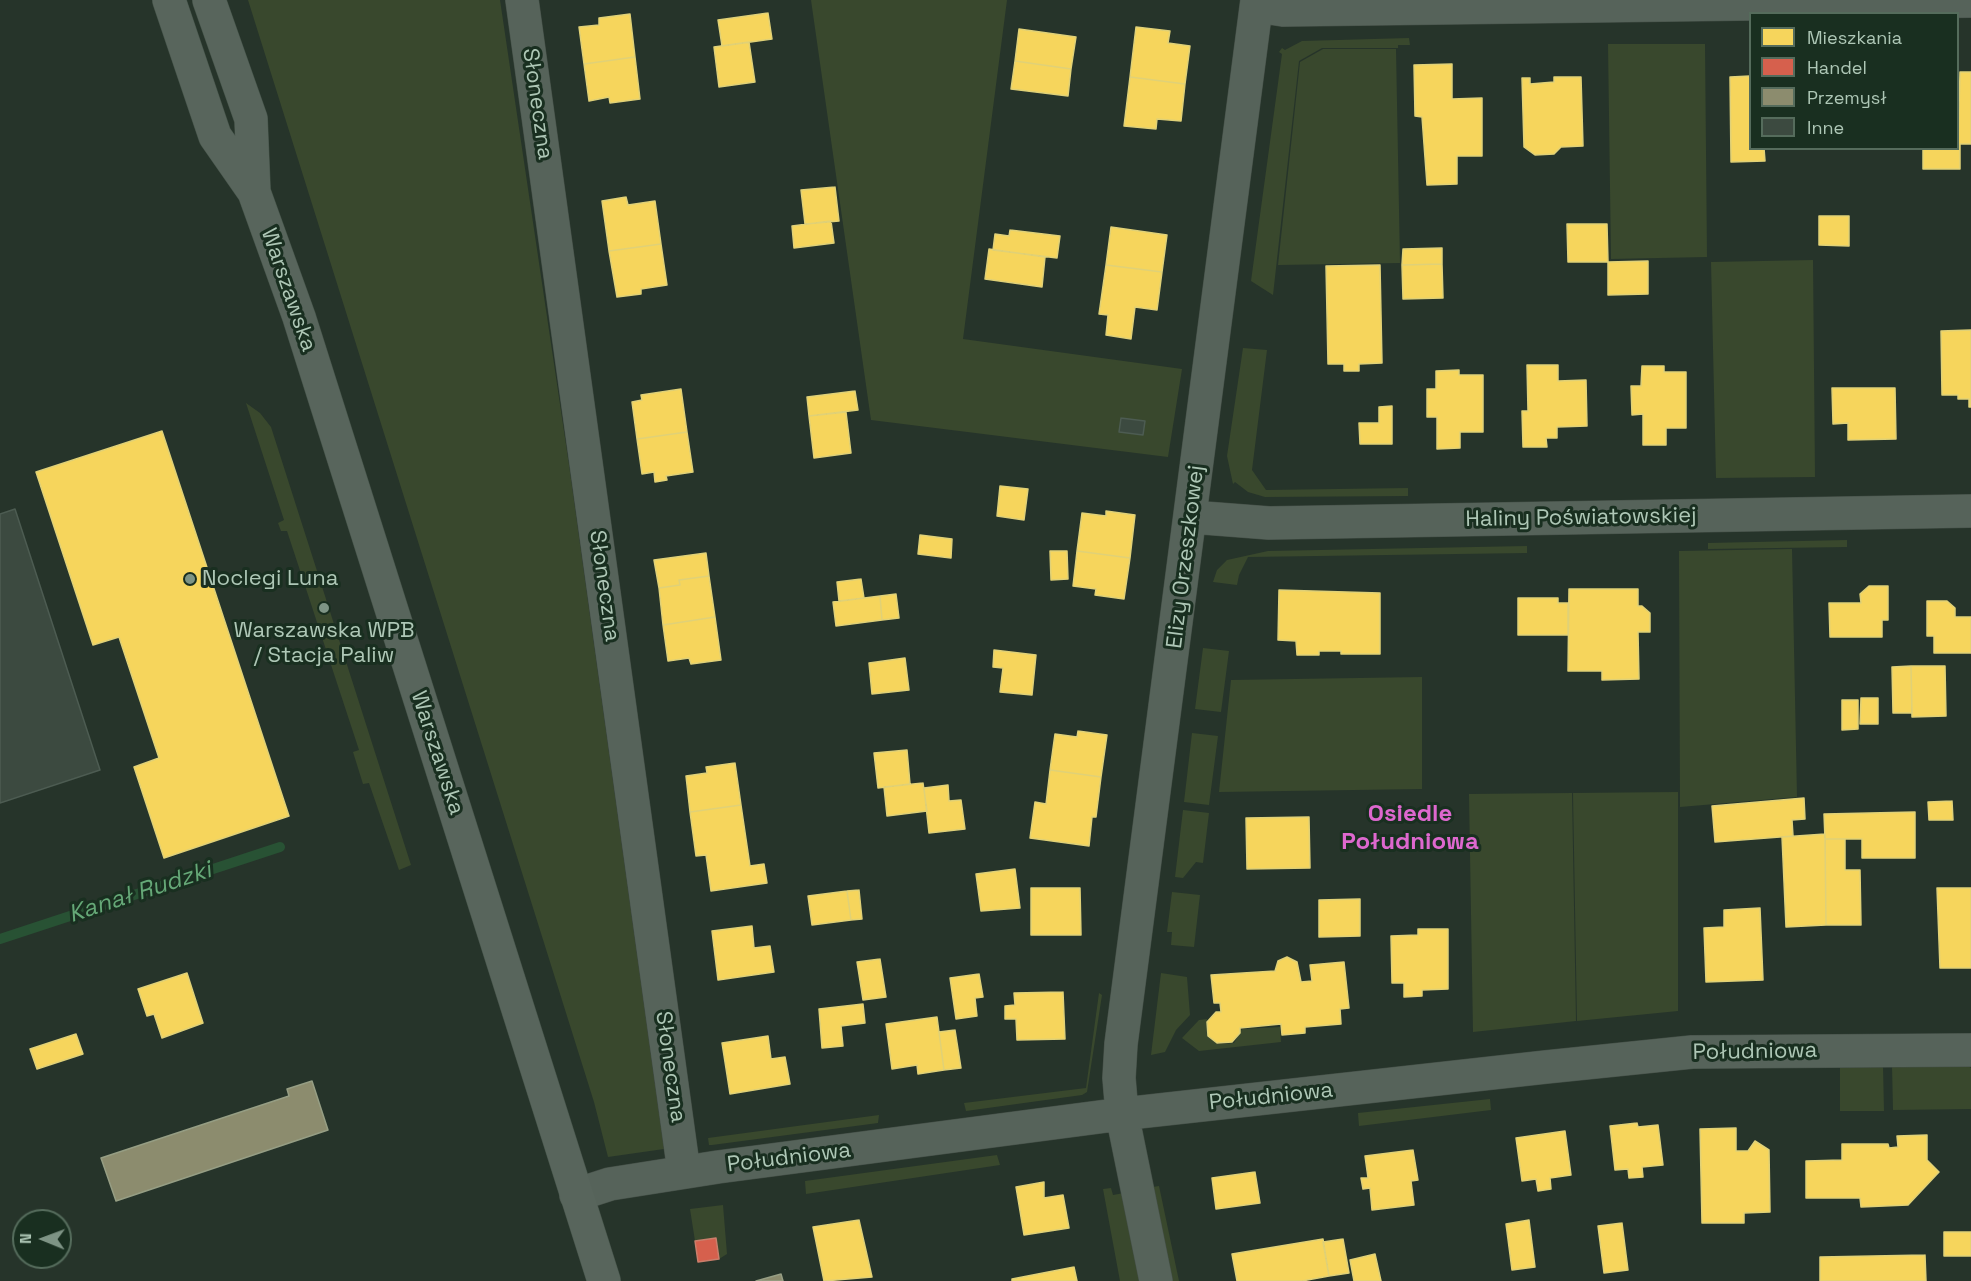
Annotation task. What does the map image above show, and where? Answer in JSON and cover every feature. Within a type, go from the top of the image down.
[{"type":"main road","name":"Warszawska","points":[[169,0],[215,136],[254,192],[298,317],[603,1281]]},
{"type":"main road","name":"Warszawska","points":[[209,0],[251,120],[254,192]]},
{"type":"street","name":"Słoneczna","points":[[522,0],[684,1172]]},
{"type":"street","points":[[1257,3],[1282,10],[1971,1]]},
{"type":"street","name":"Elizy Orzeszkowej","points":[[1156,1281],[1122,1114],[1119,1078],[1121,1044],[1257,3]]},
{"type":"street","name":"Haliny Poświatowskiej","points":[[1191,517],[1269,524],[1971,511]]},
{"type":"street","name":"Południowa","points":[[576,1195],[610,1184],[684,1172],[1122,1114],[1671,1054],[1971,1050]]},
{"type":"green space","points":[[248,0],[500,0],[569,465],[664,1149],[608,1157],[594,1102]]},
{"type":"green space","points":[[811,0],[1007,0],[963,339],[1182,369],[1168,457],[871,420]]},
{"type":"green space","points":[[1409,38],[1410,45],[1398,45],[1398,48],[1322,48],[1299,61],[1273,295],[1251,281],[1282,54],[1279,52],[1282,48],[1285,50],[1302,41]]},
{"type":"green space","points":[[1608,44],[1705,44],[1707,257],[1611,259]]},
{"type":"green space","points":[[1323,49],[1396,49],[1400,263],[1278,265],[1300,62]]},
{"type":"green space","points":[[1813,260],[1815,477],[1716,478],[1711,262]]},
{"type":"green space","points":[[1243,348],[1267,350],[1252,470],[1266,490],[1408,488],[1408,496],[1265,497],[1248,492],[1235,482],[1233,484],[1227,456]]},
{"type":"green space","points":[[246,403],[260,413],[271,427],[411,865],[399,870],[369,783],[363,784],[353,752],[359,750],[287,531],[281,531],[278,523],[284,520]]},
{"type":"green space","points":[[1847,540],[1847,547],[1708,549],[1708,543]]},
{"type":"green space","points":[[1527,546],[1527,553],[1248,557],[1237,585],[1213,582],[1217,570],[1227,560],[1268,551]]},
{"type":"green space","points":[[1792,549],[1797,797],[1680,807],[1679,551]]},
{"type":"green space","points":[[1203,648],[1229,651],[1221,712],[1195,709]]},
{"type":"green space","points":[[1422,677],[1422,789],[1219,792],[1231,680]]},
{"type":"green space","points":[[1192,733],[1218,736],[1209,805],[1184,802]]},
{"type":"green space","points":[[1678,792],[1678,1011],[1577,1021],[1573,793]]},
{"type":"green space","points":[[1572,793],[1576,1021],[1473,1032],[1469,794]]},
{"type":"green space","points":[[1183,810],[1209,813],[1203,863],[1196,862],[1183,878],[1175,877]]},
{"type":"green space","points":[[1172,892],[1200,895],[1194,947],[1171,945],[1172,932],[1167,932]]},
{"type":"green space","points":[[1161,973],[1187,977],[1190,1015],[1176,1030],[1165,1052],[1151,1055]]},
{"type":"green space","points":[[1099,993],[1102,995],[1087,1092],[1082,1095],[966,1111],[964,1103],[1086,1088]]},
{"type":"green space","points":[[1207,1019],[1208,1036],[1218,1044],[1234,1043],[1242,1029],[1280,1027],[1281,1042],[1199,1051],[1182,1038],[1199,1020]]},
{"type":"green space","points":[[1883,1066],[1884,1111],[1840,1111],[1840,1067]]},
{"type":"green space","points":[[1892,1066],[1968,1066],[1971,1068],[1971,1109],[1893,1110]]},
{"type":"green space","points":[[1490,1099],[1491,1110],[1359,1126],[1358,1113]]},
{"type":"green space","points":[[879,1115],[878,1123],[709,1145],[708,1138]]},
{"type":"green space","points":[[997,1155],[1000,1165],[806,1194],[805,1181]]},
{"type":"green space","points":[[1159,1186],[1179,1281],[1171,1281],[1153,1187]]},
{"type":"green space","points":[[1111,1188],[1113,1195],[1124,1193],[1140,1281],[1120,1281],[1103,1189]]},
{"type":"green space","points":[[723,1205],[727,1254],[719,1259],[716,1238],[695,1241],[690,1209]]},
{"type":"building: Mieszkania","points":[[768,13],[772,39],[722,46],[718,20]]},
{"type":"building: Mieszkania","points":[[630,14],[635,57],[584,64],[579,27],[599,25],[599,18]]},
{"type":"building: Mieszkania","points":[[1136,27],[1170,31],[1168,43],[1190,46],[1185,84],[1130,77]]},
{"type":"building: Mieszkania","points":[[1019,29],[1076,37],[1071,69],[1015,61]]},
{"type":"building: Mieszkania","points":[[749,42],[755,82],[719,87],[714,47]]},
{"type":"building: Mieszkania","points":[[635,57],[640,99],[610,103],[609,97],[589,101],[584,64]]},
{"type":"building: Mieszkania","points":[[1015,61],[1071,69],[1068,96],[1011,89]]},
{"type":"building: Mieszkania","points":[[1452,64],[1452,99],[1482,98],[1482,156],[1457,156],[1457,184],[1427,185],[1422,117],[1415,116],[1414,65]]},
{"type":"building: Mieszkania","points":[[1960,72],[1971,72],[1971,144],[1960,144],[1960,169],[1923,169],[1923,150],[1959,150]]},
{"type":"building: Mieszkania","points":[[1749,76],[1749,150],[1764,150],[1765,161],[1731,162],[1730,77]]},
{"type":"building: Mieszkania","points":[[1130,77],[1185,84],[1181,121],[1157,119],[1156,129],[1124,126]]},
{"type":"building: Mieszkania","points":[[1554,77],[1581,77],[1583,146],[1561,147],[1554,154],[1535,155],[1524,147],[1522,78],[1530,78],[1530,84],[1554,82]]},
{"type":"building: Mieszkania","points":[[835,187],[839,221],[805,224],[801,190]]},
{"type":"building: Mieszkania","points":[[626,197],[628,205],[655,201],[661,244],[609,251],[602,201]]},
{"type":"building: Mieszkania","points":[[1819,216],[1849,216],[1849,246],[1819,245]]},
{"type":"building: Mieszkania","points":[[831,221],[834,243],[794,248],[792,226]]},
{"type":"building: Mieszkania","points":[[1567,224],[1607,224],[1608,262],[1568,262]]},
{"type":"building: Mieszkania","points":[[1111,227],[1167,235],[1162,272],[1106,265]]},
{"type":"building: Mieszkania","points":[[1010,230],[1060,236],[1057,258],[993,250],[995,234],[1009,236]]},
{"type":"building: Mieszkania","points":[[661,244],[667,285],[641,289],[641,294],[617,297],[609,251]]},
{"type":"building: Mieszkania","points":[[1442,248],[1442,264],[1402,265],[1403,249]]},
{"type":"building: Mieszkania","points":[[989,249],[1045,257],[1042,287],[985,279]]},
{"type":"building: Mieszkania","points":[[1648,261],[1648,294],[1608,295],[1608,262]]},
{"type":"building: Mieszkania","points":[[1442,264],[1443,298],[1403,299],[1402,265]]},
{"type":"building: Mieszkania","points":[[1106,265],[1162,272],[1157,310],[1135,307],[1131,339],[1106,335],[1108,315],[1099,314]]},
{"type":"building: Mieszkania","points":[[1380,265],[1382,363],[1359,364],[1359,371],[1344,371],[1344,364],[1328,364],[1326,266]]},
{"type":"building: Mieszkania","points":[[1971,330],[1971,407],[1969,407],[1969,399],[1958,399],[1958,395],[1942,395],[1941,331]]},
{"type":"building: Mieszkania","points":[[1527,365],[1558,365],[1558,381],[1586,380],[1587,426],[1557,427],[1557,438],[1546,438],[1547,447],[1523,447],[1522,411],[1528,411]]},
{"type":"building: Mieszkania","points":[[1642,366],[1664,366],[1664,372],[1686,372],[1686,428],[1666,428],[1666,445],[1643,445],[1643,414],[1632,415],[1631,386],[1641,386]]},
{"type":"building: Mieszkania","points":[[1459,370],[1459,375],[1483,375],[1483,432],[1460,432],[1460,448],[1437,449],[1437,417],[1427,417],[1427,389],[1436,389],[1436,371]]},
{"type":"building: Mieszkania","points":[[1832,388],[1895,388],[1896,439],[1848,440],[1848,423],[1833,424]]},
{"type":"building: Mieszkania","points":[[681,389],[687,432],[637,439],[632,402],[642,400],[641,395]]},
{"type":"building: Mieszkania","points":[[855,391],[858,410],[809,416],[807,397]]},
{"type":"building: Mieszkania","points":[[1392,406],[1392,444],[1360,444],[1359,423],[1379,423],[1379,407]]},
{"type":"building: Mieszkania","points":[[846,412],[851,453],[814,458],[809,416]]},
{"type":"building: Mieszkania","points":[[162,431],[289,816],[164,858],[134,767],[159,758],[119,637],[93,645],[36,472]]},
{"type":"building: Mieszkania","points":[[687,432],[693,472],[666,476],[667,480],[655,482],[654,472],[642,474],[637,439]]},
{"type":"building: Mieszkania","points":[[1000,486],[1028,489],[1024,520],[997,516]]},
{"type":"building: Mieszkania","points":[[1106,511],[1135,515],[1130,558],[1077,551],[1082,513],[1106,516]]},
{"type":"building: Mieszkania","points":[[920,535],[952,539],[951,558],[918,554]]},
{"type":"building: Mieszkania","points":[[1050,551],[1067,551],[1068,579],[1051,580]]},
{"type":"building: Mieszkania","points":[[1077,551],[1130,558],[1124,599],[1095,595],[1096,589],[1073,586]]},
{"type":"building: Mieszkania","points":[[706,553],[709,576],[679,580],[680,585],[659,588],[654,560]]},
{"type":"building: Mieszkania","points":[[709,576],[715,617],[663,625],[659,588],[680,585],[679,580]]},
{"type":"building: Mieszkania","points":[[861,579],[864,598],[839,601],[837,582]]},
{"type":"building: Mieszkania","points":[[1869,586],[1888,586],[1888,620],[1882,620],[1882,637],[1830,637],[1829,603],[1861,603],[1860,594]]},
{"type":"building: Mieszkania","points":[[1569,589],[1638,589],[1638,606],[1642,606],[1650,613],[1650,632],[1638,632],[1639,679],[1602,680],[1602,671],[1568,671]]},
{"type":"building: Mieszkania","points":[[1279,590],[1380,593],[1380,654],[1341,654],[1341,651],[1319,651],[1319,655],[1297,655],[1296,641],[1278,640]]},
{"type":"building: Mieszkania","points":[[896,594],[899,618],[882,620],[880,596]]},
{"type":"building: Mieszkania","points":[[880,596],[882,620],[836,626],[833,602]]},
{"type":"building: Mieszkania","points":[[1518,598],[1558,598],[1558,603],[1568,603],[1568,635],[1518,635]]},
{"type":"building: Mieszkania","points":[[1927,601],[1947,601],[1955,608],[1955,617],[1971,617],[1971,653],[1934,653],[1934,636],[1927,636]]},
{"type":"building: Mieszkania","points":[[715,617],[721,660],[691,664],[689,658],[668,661],[663,625]]},
{"type":"building: Mieszkania","points":[[994,650],[1036,655],[1032,695],[1000,692],[1003,668],[993,667]]},
{"type":"building: Mieszkania","points":[[905,658],[909,690],[872,694],[869,663]]},
{"type":"building: Mieszkania","points":[[1911,666],[1945,666],[1946,716],[1912,717]]},
{"type":"building: Mieszkania","points":[[1911,666],[1912,713],[1893,713],[1892,667]]},
{"type":"building: Mieszkania","points":[[1861,698],[1878,698],[1878,724],[1860,724]]},
{"type":"building: Mieszkania","points":[[1842,700],[1858,700],[1858,729],[1842,730]]},
{"type":"building: Mieszkania","points":[[1078,731],[1107,735],[1101,777],[1050,770],[1055,734],[1077,737]]},
{"type":"building: Mieszkania","points":[[907,750],[910,784],[878,788],[874,753]]},
{"type":"building: Mieszkania","points":[[735,763],[741,805],[690,812],[686,776],[707,773],[706,767]]},
{"type":"building: Mieszkania","points":[[1050,770],[1101,777],[1096,817],[1092,817],[1089,846],[1030,838],[1035,802],[1046,804]]},
{"type":"building: Mieszkania","points":[[923,783],[927,811],[887,816],[884,787]]},
{"type":"building: Mieszkania","points":[[948,785],[949,801],[961,800],[965,829],[929,833],[924,788]]},
{"type":"building: Mieszkania","points":[[1804,798],[1805,819],[1792,820],[1793,836],[1715,842],[1712,806]]},
{"type":"building: Mieszkania","points":[[1952,801],[1953,820],[1929,820],[1928,802]]},
{"type":"building: Mieszkania","points":[[741,805],[750,866],[764,864],[767,883],[711,891],[706,855],[696,856],[690,812]]},
{"type":"building: Mieszkania","points":[[1915,812],[1915,858],[1862,858],[1862,839],[1825,839],[1824,814]]},
{"type":"building: Mieszkania","points":[[1309,817],[1310,868],[1247,869],[1246,818]]},
{"type":"building: Mieszkania","points":[[1825,834],[1826,925],[1786,927],[1782,837]]},
{"type":"building: Mieszkania","points":[[1825,839],[1845,839],[1845,870],[1860,870],[1861,925],[1826,925]]},
{"type":"building: Mieszkania","points":[[1015,869],[1020,908],[981,911],[976,874]]},
{"type":"building: Mieszkania","points":[[1031,888],[1080,888],[1081,935],[1031,935]]},
{"type":"building: Mieszkania","points":[[1937,888],[1971,888],[1971,968],[1940,968]]},
{"type":"building: Mieszkania","points":[[859,890],[862,919],[851,920],[847,891]]},
{"type":"building: Mieszkania","points":[[847,891],[851,920],[812,925],[808,896]]},
{"type":"building: Mieszkania","points":[[1360,899],[1360,936],[1319,937],[1319,900]]},
{"type":"building: Mieszkania","points":[[1760,908],[1763,980],[1706,982],[1704,928],[1724,927],[1724,910]]},
{"type":"building: Mieszkania","points":[[752,926],[754,948],[770,946],[774,972],[718,980],[712,931]]},
{"type":"building: Mieszkania","points":[[1418,929],[1448,929],[1448,989],[1422,990],[1422,996],[1404,997],[1404,983],[1392,983],[1391,936],[1418,935]]},
{"type":"building: Mieszkania","points":[[1287,957],[1297,962],[1301,982],[1312,981],[1310,965],[1344,962],[1349,1008],[1340,1009],[1341,1024],[1305,1027],[1305,1033],[1282,1035],[1281,1024],[1240,1028],[1240,1033],[1232,1042],[1217,1043],[1208,1036],[1207,1022],[1216,1012],[1221,1012],[1220,1003],[1214,1003],[1211,975],[1275,971],[1278,961]]},
{"type":"building: Mieszkania","points":[[880,959],[886,997],[863,1000],[857,962]]},
{"type":"building: Mieszkania","points":[[187,973],[203,1023],[162,1038],[154,1014],[147,1016],[138,989]]},
{"type":"building: Mieszkania","points":[[979,974],[983,997],[975,998],[977,1016],[956,1019],[950,978]]},
{"type":"building: Mieszkania","points":[[1063,992],[1065,1039],[1017,1040],[1016,1019],[1005,1019],[1005,1006],[1015,1005],[1014,993]]},
{"type":"building: Mieszkania","points":[[863,1004],[865,1023],[841,1026],[843,1046],[822,1048],[819,1009]]},
{"type":"building: Mieszkania","points":[[937,1017],[944,1070],[918,1074],[917,1065],[892,1069],[886,1024]]},
{"type":"building: Mieszkania","points":[[955,1030],[961,1068],[944,1070],[939,1032]]},
{"type":"building: Mieszkania","points":[[76,1034],[83,1054],[37,1069],[30,1049]]},
{"type":"building: Mieszkania","points":[[768,1036],[771,1059],[785,1057],[790,1084],[730,1094],[722,1043]]},
{"type":"building: Mieszkania","points":[[1637,1123],[1638,1127],[1658,1125],[1663,1165],[1642,1167],[1643,1177],[1629,1178],[1628,1169],[1615,1170],[1610,1126]]},
{"type":"building: Mieszkania","points":[[1736,1128],[1736,1151],[1748,1151],[1755,1141],[1769,1150],[1770,1212],[1744,1213],[1744,1223],[1702,1223],[1700,1129]]},
{"type":"building: Mieszkania","points":[[1565,1131],[1571,1175],[1550,1178],[1551,1189],[1538,1191],[1536,1179],[1522,1181],[1516,1138]]},
{"type":"building: Mieszkania","points":[[1927,1135],[1927,1160],[1939,1172],[1908,1205],[1861,1207],[1860,1198],[1806,1198],[1806,1161],[1842,1160],[1842,1144],[1888,1144],[1889,1148],[1898,1147],[1897,1136]]},
{"type":"building: Mieszkania","points":[[1413,1150],[1418,1180],[1411,1181],[1414,1205],[1372,1210],[1370,1188],[1363,1189],[1361,1178],[1368,1178],[1365,1156]]},
{"type":"building: Mieszkania","points":[[1255,1172],[1260,1203],[1216,1209],[1212,1178]]},
{"type":"building: Mieszkania","points":[[1044,1182],[1044,1198],[1063,1195],[1069,1228],[1024,1235],[1016,1187]]},
{"type":"building: Mieszkania","points":[[859,1220],[872,1277],[824,1281],[813,1227]]},
{"type":"building: Mieszkania","points":[[1529,1220],[1535,1267],[1512,1270],[1506,1224]]},
{"type":"building: Mieszkania","points":[[1622,1223],[1628,1270],[1604,1273],[1598,1226]]},
{"type":"building: Mieszkania","points":[[1944,1232],[1971,1232],[1971,1256],[1944,1256]]},
{"type":"building: Mieszkania","points":[[1323,1239],[1329,1276],[1302,1281],[1237,1281],[1232,1254]]},
{"type":"building: Mieszkania","points":[[1343,1239],[1349,1273],[1329,1276],[1323,1242]]},
{"type":"building: Mieszkania","points":[[1375,1254],[1381,1281],[1354,1281],[1350,1260]]},
{"type":"building: Mieszkania","points":[[1925,1255],[1926,1281],[1820,1281],[1820,1257]]},
{"type":"building: Mieszkania","points":[[1074,1267],[1077,1281],[1012,1281],[1012,1279]]},
{"type":"building: Handel","points":[[716,1238],[719,1259],[698,1262],[695,1241]]},
{"type":"building: Przemysł","points":[[312,1081],[328,1130],[116,1201],[101,1158],[289,1096],[287,1089]]},
{"type":"building: Przemysł","points":[[781,1274],[783,1281],[756,1281]]},
{"type":"building: Inne","points":[[1121,418],[1145,421],[1143,435],[1119,432]]},
{"type":"building: Inne","points":[[15,509],[100,770],[0,803],[0,514]]},
{"type":"waterway","name":"Kanał Rudzki","points":[[0,939],[280,847]]},
{"type":"place","name":"Noclegi Luna","points":[[190,579]]},
{"type":"place","name":"Warszawska WPB / Stacja Paliw","points":[[324,608]]},
{"type":"district","name":"Osiedle Południowa","points":[[1410,828]]}]
